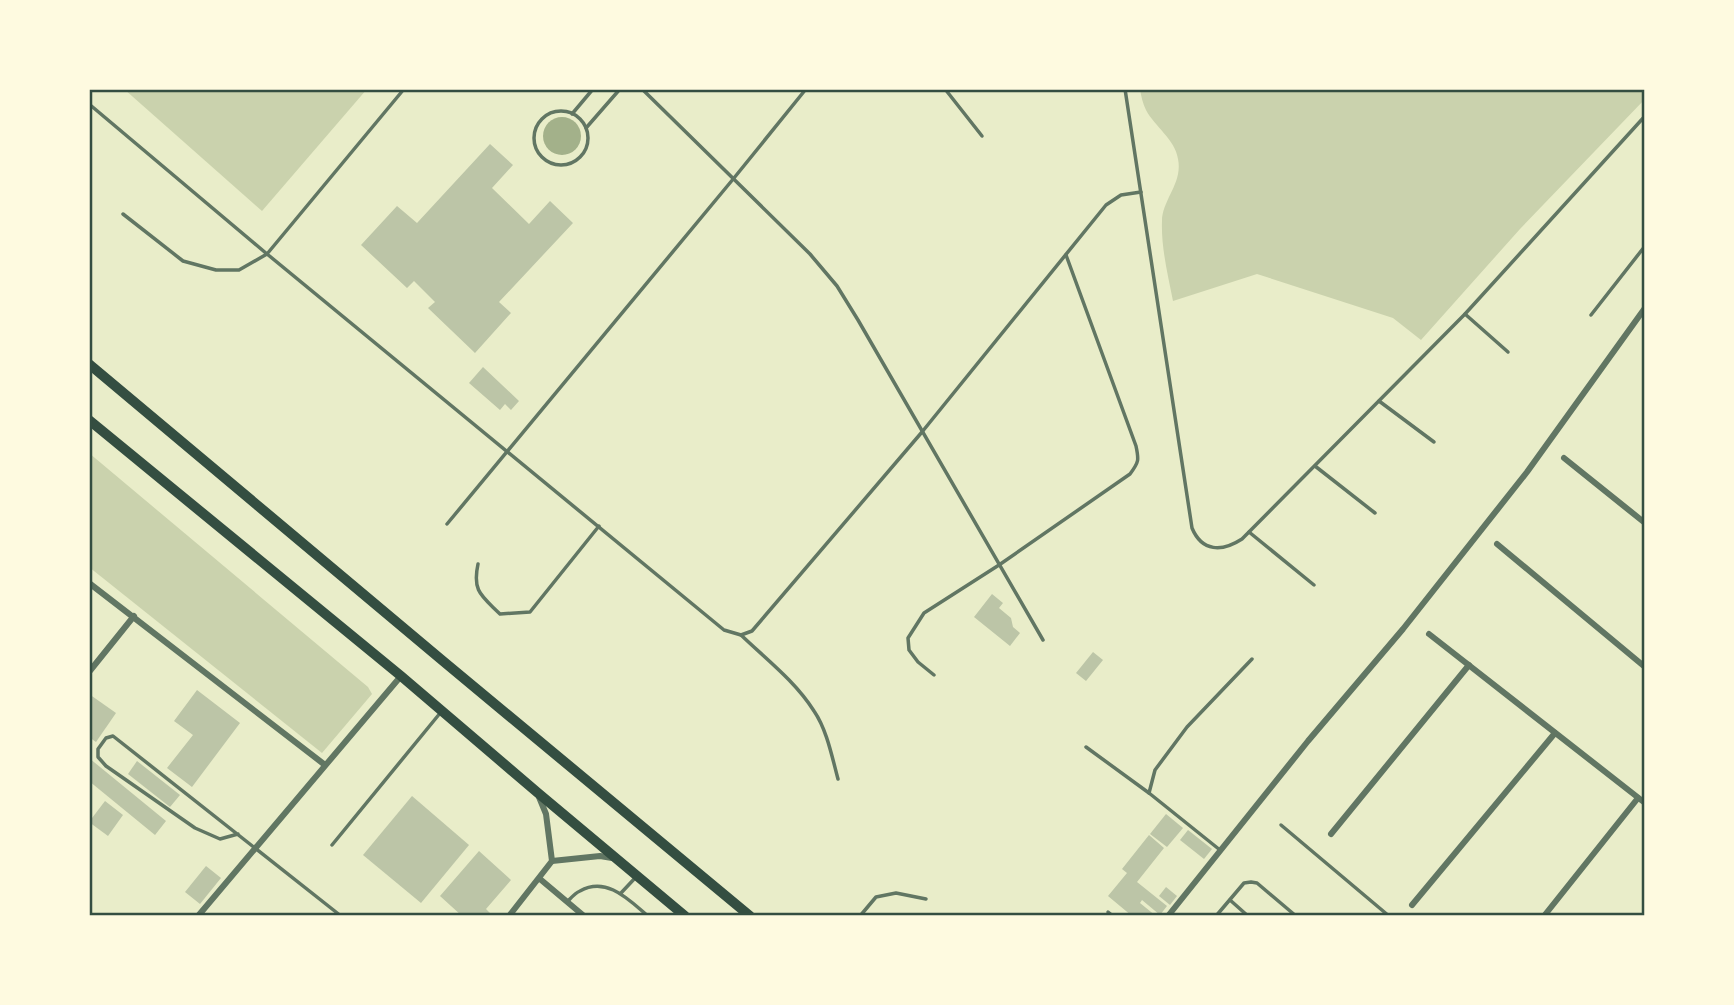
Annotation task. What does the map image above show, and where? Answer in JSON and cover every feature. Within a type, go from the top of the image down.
[{"type":"highway","points":[[89,364],[750,916]]},
{"type":"highway","points":[[89,420],[401,676],[685,916]]},
{"type":"street","points":[[1167,916],[1308,741],[1403,629],[1527,471],[1645,308]]},
{"type":"street","points":[[1564,458],[1645,523]]},
{"type":"street","points":[[1497,544],[1645,667]]},
{"type":"street","points":[[89,583],[325,765]]},
{"type":"street","points":[[89,672],[134,616]]},
{"type":"street","points":[[1429,634],[1645,803]]},
{"type":"street","points":[[1331,834],[1469,665]]},
{"type":"street","points":[[198,916],[401,676]]},
{"type":"street","points":[[1412,905],[1555,733]]},
{"type":"street","points":[[509,916],[552,861],[545,814],[538,793]]},
{"type":"street","points":[[1544,916],[1638,798]]},
{"type":"street","points":[[552,861],[600,856],[617,859]]},
{"type":"street","points":[[540,879],[584,916]]},
{"type":"lane","points":[[123,214],[183,261],[216,270],[239,270],[267,254],[404,89]]},
{"type":"lane","points":[[572,114],[593,89]]},
{"type":"lane","points":[[586,128],[620,89]]},
{"type":"lane","points":[[642,89],[810,254],[837,286],[1043,640]]},
{"type":"lane","points":[[447,524],[806,89]]},
{"type":"lane","points":[[945,89],[982,136]]},
{"type":"lane","points":[[1125,89],[1192,528],[1196,538],[1212,547],[1228,547],[1242,539],[1465,314],[1645,116]]},
{"type":"lane","points":[[89,104],[267,254],[724,629],[741,635],[796,687],[816,713],[838,779]]},
{"type":"lane","points":[[560,111],[572,114],[578,117],[586,128],[585,150],[580,157],[565,165],[548,162],[536,149],[534,141],[538,124],[551,113],[560,111]]},
{"type":"lane","points":[[741,635],[752,631],[922,432],[1107,205],[1121,195],[1141,192]]},
{"type":"lane","points":[[1591,315],[1645,246]]},
{"type":"lane","points":[[934,675],[918,662],[909,650],[908,638],[924,612],[999,565],[1130,474],[1137,466],[1139,459],[1136,446],[1066,255]]},
{"type":"lane","points":[[1465,314],[1508,352]]},
{"type":"lane","points":[[1379,401],[1434,442]]},
{"type":"lane","points":[[1315,466],[1375,513]]},
{"type":"lane","points":[[478,564],[475,576],[478,592],[500,614],[530,612],[599,526]]},
{"type":"lane","points":[[1249,532],[1314,585]]},
{"type":"lane","points":[[1149,793],[1155,769],[1187,727],[1252,659]]},
{"type":"lane","points":[[332,845],[443,711]]},
{"type":"lane","points":[[238,834],[220,839],[195,828],[106,766],[98,757],[99,749],[106,738],[113,736],[238,834],[341,916]]},
{"type":"lane","points":[[1086,747],[1220,850]]},
{"type":"lane","points":[[1281,825],[1389,916]]},
{"type":"lane","points":[[621,892],[637,876]]},
{"type":"lane","points":[[1216,916],[1244,883],[1254,882],[1296,916]]},
{"type":"lane","points":[[567,902],[580,890],[604,886],[621,892],[648,916]]},
{"type":"lane","points":[[860,916],[876,897],[897,893],[926,900]]},
{"type":"lane","points":[[1230,900],[1248,916]]},
{"type":"lane","points":[[1108,912],[1113,916]]},
{"type":"shaded area","points":[[124,89],[367,89],[262,211]]},
{"type":"shaded area","points":[[1140,89],[1645,89],[1645,99],[1520,229],[1421,340],[1393,318],[1257,274],[1173,301],[1164,251],[1162,221],[1165,206],[1178,176],[1178,159],[1173,145],[1146,110]]},
{"type":"shaded area","points":[[562,117],[575,123],[581,136],[575,149],[562,155],[549,149],[543,136],[549,123]]},
{"type":"shaded area","points":[[89,453],[368,687],[372,694],[322,753],[89,567]]},
{"type":"building","points":[[490,144],[513,165],[492,188],[529,224],[550,201],[573,223],[499,302],[511,313],[475,353],[428,308],[435,302],[414,281],[407,288],[361,245],[397,206],[417,223]]},
{"type":"building","points":[[483,367],[519,401],[511,410],[505,404],[500,410],[469,383]]},
{"type":"building","points":[[992,594],[1003,603],[999,608],[1011,618],[1013,627],[1020,633],[1010,646],[974,617]]},
{"type":"building","points":[[1093,652],[1103,660],[1086,681],[1076,673]]},
{"type":"building","points":[[197,690],[240,723],[192,787],[167,768],[193,735],[174,721]]},
{"type":"building","points":[[89,694],[116,713],[96,742],[89,737]]},
{"type":"building","points":[[89,758],[166,821],[155,835],[89,781]]},
{"type":"building","points":[[137,761],[180,795],[170,807],[128,774]]},
{"type":"building","points":[[412,796],[469,845],[421,903],[363,855]]},
{"type":"building","points":[[105,801],[123,815],[108,836],[89,822]]},
{"type":"building","points":[[1166,814],[1183,828],[1167,847],[1150,834]]},
{"type":"building","points":[[1188,830],[1212,849],[1204,859],[1180,840]]},
{"type":"building","points":[[1149,835],[1164,848],[1137,882],[1167,906],[1160,915],[1142,900],[1140,903],[1156,916],[1132,916],[1108,896],[1127,873],[1122,869]]},
{"type":"building","points":[[479,851],[511,880],[486,909],[493,916],[462,916],[440,896]]},
{"type":"building","points":[[206,866],[221,878],[200,904],[185,892]]},
{"type":"building","points":[[1166,887],[1177,896],[1170,905],[1159,896]]}]
